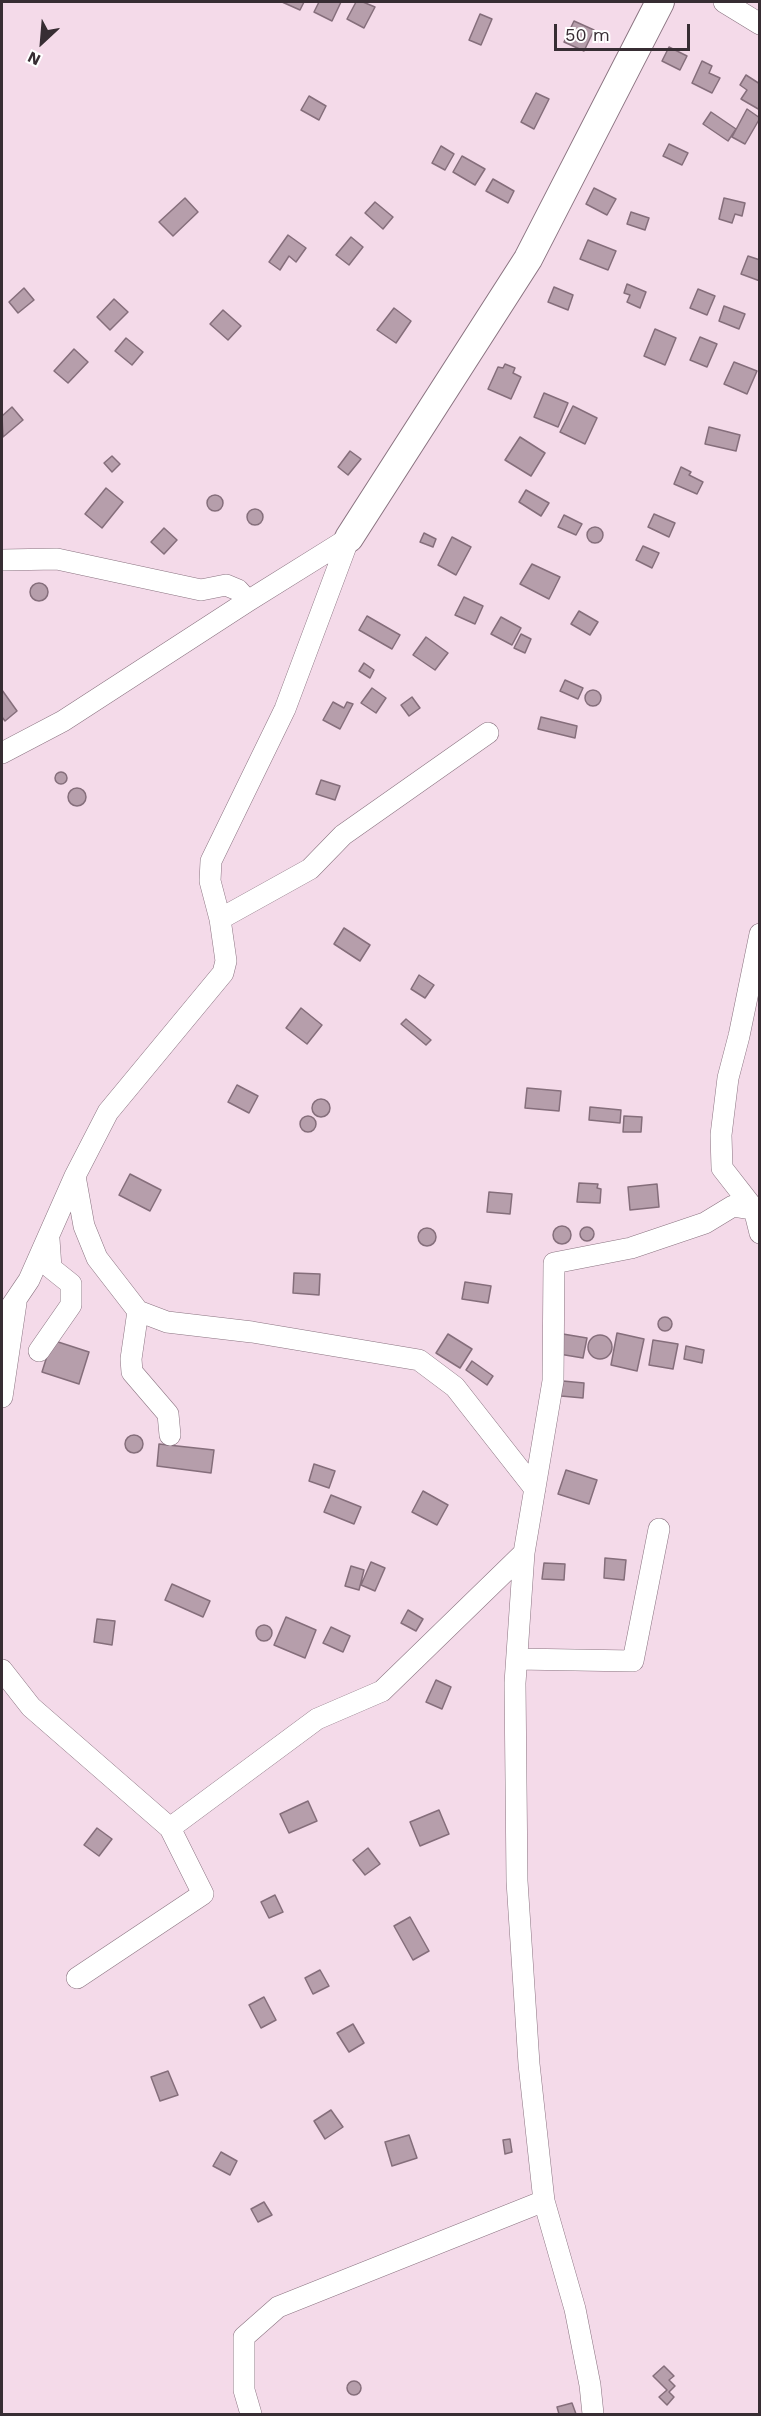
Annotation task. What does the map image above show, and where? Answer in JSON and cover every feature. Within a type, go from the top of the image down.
[{"type":"main road","points":[[349,538],[528,259],[660,2]]},
{"type":"street","points":[[724,2],[759,24]]},
{"type":"street","points":[[2,753],[63,722],[349,538]]},
{"type":"street","points":[[2,1320],[30,1280],[75,1176],[108,1112],[223,973],[226,961],[220,919],[210,881],[211,861],[285,709],[349,538]]},
{"type":"street","points":[[2,560],[57,559],[201,590],[226,585],[238,590],[248,601]]},
{"type":"street","points":[[220,919],[310,869],[343,835],[488,733]]},
{"type":"street","points":[[759,934],[739,1036],[728,1078],[721,1135],[722,1168],[756,1210],[759,1233]]},
{"type":"street","points":[[75,1176],[84,1226],[97,1258],[138,1311],[167,1322],[252,1332],[418,1360],[455,1387],[535,1489]]},
{"type":"street","points":[[593,2415],[590,2385],[575,2309],[544,2201],[529,2064],[517,1881],[515,1683],[524,1553],[553,1381],[554,1263],[631,1248],[705,1223],[733,1206],[756,1210]]},
{"type":"street","points":[[39,1350],[71,1305],[70,1284],[51,1268],[49,1238]]},
{"type":"street","points":[[2,1397],[16,1300]]},
{"type":"street","points":[[138,1311],[131,1359],[132,1372],[168,1414],[170,1435]]},
{"type":"street","points":[[517,1659],[633,1661],[659,1529]]},
{"type":"street","points":[[170,1828],[317,1719],[382,1691],[524,1553]]},
{"type":"street","points":[[2,1670],[31,1707],[170,1828],[203,1893],[77,1978]]},
{"type":"street","points":[[251,2415],[244,2390],[244,2337],[278,2307],[544,2201]]},
{"type":"building","points":[[282,2],[304,2],[300,10]]},
{"type":"building","points":[[319,2],[341,2],[332,21],[314,12]]},
{"type":"building","points":[[356,2],[375,7],[364,28],[347,19]]},
{"type":"building","points":[[480,14],[492,19],[481,45],[469,40]]},
{"type":"building","points":[[574,21],[594,30],[584,51],[564,42]]},
{"type":"building","points":[[669,47],[687,56],[680,70],[662,61]]},
{"type":"building","points":[[702,61],[712,66],[709,73],[720,78],[712,93],[692,83]]},
{"type":"building","points":[[746,75],[760,84],[760,110],[741,99],[747,90],[740,85]]},
{"type":"building","points":[[536,93],[549,99],[534,129],[521,122]]},
{"type":"building","points":[[309,96],[326,106],[319,120],[301,110]]},
{"type":"building","points":[[747,109],[760,118],[745,144],[732,137]]},
{"type":"building","points":[[711,112],[736,129],[728,141],[703,124]]},
{"type":"building","points":[[669,144],[688,153],[682,165],[663,156]]},
{"type":"building","points":[[441,146],[454,154],[445,170],[432,163]]},
{"type":"building","points":[[462,156],[485,169],[475,185],[453,172]]},
{"type":"building","points":[[493,179],[514,191],[508,203],[486,191]]},
{"type":"building","points":[[594,188],[616,199],[607,215],[586,204]]},
{"type":"building","points":[[185,198],[198,212],[173,236],[159,222]]},
{"type":"building","points":[[724,198],[745,203],[742,216],[735,214],[732,223],[719,219]]},
{"type":"building","points":[[375,202],[393,217],[383,229],[365,213]]},
{"type":"building","points":[[631,212],[649,218],[645,230],[627,224]]},
{"type":"building","points":[[288,235],[306,248],[296,262],[289,256],[280,270],[269,262]]},
{"type":"building","points":[[351,237],[363,247],[349,265],[336,255]]},
{"type":"building","points":[[588,240],[616,251],[608,270],[580,259]]},
{"type":"building","points":[[748,256],[760,260],[760,281],[741,274]]},
{"type":"building","points":[[627,284],[646,292],[640,308],[627,302],[630,295],[624,293]]},
{"type":"building","points":[[554,287],[573,295],[568,310],[548,302]]},
{"type":"building","points":[[24,288],[34,300],[18,313],[9,302]]},
{"type":"building","points":[[698,289],[715,296],[707,315],[690,308]]},
{"type":"building","points":[[114,299],[128,312],[110,330],[97,317]]},
{"type":"building","points":[[724,306],[745,314],[739,329],[719,321]]},
{"type":"building","points":[[394,308],[411,321],[396,343],[377,330]]},
{"type":"building","points":[[223,310],[241,326],[228,340],[210,324]]},
{"type":"building","points":[[655,329],[676,338],[665,365],[644,356]]},
{"type":"building","points":[[700,337],[717,344],[707,367],[690,360]]},
{"type":"building","points":[[126,338],[143,352],[132,365],[115,351]]},
{"type":"building","points":[[74,349],[88,362],[68,383],[54,371]]},
{"type":"building","points":[[734,362],[757,371],[747,394],[724,384]]},
{"type":"building","points":[[505,364],[515,368],[513,373],[521,377],[511,399],[488,389],[498,367],[503,368]]},
{"type":"building","points":[[544,393],[568,403],[558,427],[534,417]]},
{"type":"building","points":[[573,406],[597,418],[585,444],[560,432]]},
{"type":"building","points":[[12,407],[23,420],[3,437],[2,416]]},
{"type":"building","points":[[709,427],[740,435],[736,451],[705,444]]},
{"type":"building","points":[[520,437],[545,453],[531,476],[505,460]]},
{"type":"building","points":[[350,451],[361,459],[348,475],[338,467]]},
{"type":"building","points":[[112,456],[120,464],[112,472],[104,463]]},
{"type":"building","points":[[681,467],[691,472],[689,475],[703,482],[697,494],[674,484]]},
{"type":"building","points":[[106,488],[123,502],[102,528],[85,514]]},
{"type":"building","points":[[526,490],[549,503],[541,516],[519,502]]},
{"type":"building","points":[[215,495],[221,497],[223,503],[221,509],[215,511],[209,509],[207,503],[209,497]]},
{"type":"building","points":[[255,509],[261,511],[263,517],[261,523],[255,525],[249,523],[247,517],[249,511]]},
{"type":"building","points":[[654,514],[675,523],[669,537],[648,527]]},
{"type":"building","points":[[564,515],[582,524],[576,535],[558,527]]},
{"type":"building","points":[[595,527],[601,529],[603,535],[601,541],[595,543],[589,541],[587,535],[589,529]]},
{"type":"building","points":[[164,528],[177,540],[164,554],[151,542]]},
{"type":"building","points":[[424,533],[436,539],[433,547],[420,542]]},
{"type":"building","points":[[452,537],[471,547],[456,575],[438,565]]},
{"type":"building","points":[[643,546],[659,553],[652,568],[636,560]]},
{"type":"building","points":[[532,564],[560,577],[549,599],[520,584]]},
{"type":"building","points":[[39,583],[45,586],[48,592],[45,598],[39,601],[33,598],[30,592],[33,586]]},
{"type":"building","points":[[464,597],[483,606],[475,624],[455,615]]},
{"type":"building","points":[[579,611],[598,622],[590,635],[571,624]]},
{"type":"building","points":[[367,616],[400,635],[392,649],[359,630]]},
{"type":"building","points":[[501,617],[521,628],[512,645],[491,634]]},
{"type":"building","points":[[521,634],[531,639],[525,653],[514,648]]},
{"type":"building","points":[[426,637],[448,653],[435,670],[413,655]]},
{"type":"building","points":[[364,663],[374,670],[370,678],[359,671]]},
{"type":"building","points":[[565,680],[583,688],[578,699],[560,691]]},
{"type":"building","points":[[372,688],[386,698],[376,713],[361,703]]},
{"type":"building","points":[[2,690],[17,711],[5,721],[2,717]]},
{"type":"building","points":[[593,690],[599,692],[601,698],[599,704],[593,706],[587,704],[585,698],[587,692]]},
{"type":"building","points":[[412,697],[420,708],[409,716],[401,705]]},
{"type":"building","points":[[333,702],[344,708],[347,702],[353,704],[340,729],[323,720]]},
{"type":"building","points":[[541,717],[577,726],[575,738],[538,729]]},
{"type":"building","points":[[63,772],[67,778],[63,784],[59,784],[55,776]]},
{"type":"building","points":[[321,780],[340,786],[335,800],[316,794]]},
{"type":"building","points":[[77,788],[83,791],[86,797],[83,803],[77,806],[71,803],[68,797],[71,791]]},
{"type":"building","points":[[344,928],[370,945],[360,961],[334,944]]},
{"type":"building","points":[[419,975],[434,985],[425,998],[411,989]]},
{"type":"building","points":[[301,1008],[322,1025],[307,1044],[286,1028]]},
{"type":"building","points":[[406,1019],[431,1040],[426,1045],[401,1024]]},
{"type":"building","points":[[237,1085],[258,1096],[249,1113],[228,1102]]},
{"type":"building","points":[[527,1088],[561,1091],[559,1111],[525,1108]]},
{"type":"building","points":[[321,1099],[327,1102],[330,1108],[327,1114],[321,1117],[315,1114],[312,1108],[315,1102]]},
{"type":"building","points":[[590,1107],[621,1110],[620,1123],[589,1120]]},
{"type":"building","points":[[308,1116],[314,1118],[316,1124],[314,1130],[308,1132],[302,1130],[300,1124],[302,1118]]},
{"type":"building","points":[[624,1116],[642,1117],[641,1132],[623,1132]]},
{"type":"building","points":[[130,1174],[161,1190],[150,1211],[119,1195]]},
{"type":"building","points":[[579,1183],[598,1184],[597,1188],[601,1189],[600,1203],[577,1202]]},
{"type":"building","points":[[657,1184],[659,1207],[630,1210],[628,1187]]},
{"type":"building","points":[[489,1192],[512,1194],[510,1214],[487,1212]]},
{"type":"building","points":[[562,1226],[568,1229],[571,1235],[568,1241],[562,1244],[556,1241],[553,1235],[556,1229]]},
{"type":"building","points":[[584,1227],[590,1227],[594,1234],[590,1241],[584,1241],[580,1237],[580,1231]]},
{"type":"building","points":[[427,1228],[433,1231],[436,1237],[433,1243],[427,1246],[421,1243],[418,1237],[421,1231]]},
{"type":"building","points":[[294,1273],[320,1274],[319,1295],[293,1293]]},
{"type":"building","points":[[465,1282],[491,1286],[488,1303],[462,1299]]},
{"type":"building","points":[[662,1317],[668,1317],[672,1324],[668,1331],[662,1331],[658,1327],[658,1321]]},
{"type":"building","points":[[617,1333],[644,1339],[637,1371],[611,1365]]},
{"type":"building","points":[[448,1334],[472,1349],[460,1368],[436,1353]]},
{"type":"building","points":[[563,1334],[587,1338],[583,1358],[559,1354]]},
{"type":"building","points":[[600,1335],[609,1338],[612,1347],[609,1356],[600,1359],[591,1356],[588,1347],[591,1338]]},
{"type":"building","points":[[52,1340],[89,1352],[79,1384],[42,1372]]},
{"type":"building","points":[[653,1340],[678,1344],[673,1369],[649,1365]]},
{"type":"building","points":[[686,1346],[704,1350],[702,1363],[684,1359]]},
{"type":"building","points":[[472,1361],[493,1376],[487,1385],[466,1370]]},
{"type":"building","points":[[563,1381],[584,1383],[583,1398],[561,1396]]},
{"type":"building","points":[[134,1435],[140,1438],[143,1444],[140,1450],[134,1453],[128,1450],[125,1444],[128,1438]]},
{"type":"building","points":[[159,1444],[214,1450],[211,1473],[157,1466]]},
{"type":"building","points":[[314,1464],[335,1471],[329,1488],[309,1481]]},
{"type":"building","points":[[566,1470],[597,1480],[589,1504],[558,1494]]},
{"type":"building","points":[[423,1491],[448,1505],[437,1525],[412,1512]]},
{"type":"building","points":[[331,1495],[361,1507],[354,1524],[324,1512]]},
{"type":"building","points":[[605,1558],[626,1560],[624,1580],[604,1578]]},
{"type":"building","points":[[371,1562],[385,1568],[375,1591],[361,1585]]},
{"type":"building","points":[[544,1563],[565,1564],[564,1580],[542,1579]]},
{"type":"building","points":[[351,1566],[364,1570],[359,1590],[345,1586]]},
{"type":"building","points":[[172,1584],[210,1601],[203,1617],[165,1600]]},
{"type":"building","points":[[408,1610],[423,1619],[416,1631],[401,1623]]},
{"type":"building","points":[[286,1617],[316,1630],[305,1658],[274,1645]]},
{"type":"building","points":[[97,1619],[115,1621],[112,1645],[94,1642]]},
{"type":"building","points":[[264,1625],[270,1627],[272,1633],[270,1639],[264,1641],[258,1639],[256,1633],[258,1627]]},
{"type":"building","points":[[331,1627],[350,1636],[343,1652],[323,1643]]},
{"type":"building","points":[[436,1680],[451,1687],[442,1709],[426,1702]]},
{"type":"building","points":[[308,1801],[317,1821],[289,1833],[280,1814]]},
{"type":"building","points":[[439,1810],[449,1834],[420,1846],[410,1822]]},
{"type":"building","points":[[97,1828],[112,1839],[99,1856],[84,1845]]},
{"type":"building","points":[[368,1848],[380,1864],[365,1875],[353,1860]]},
{"type":"building","points":[[275,1895],[283,1912],[269,1918],[261,1902]]},
{"type":"building","points":[[410,1917],[429,1951],[413,1960],[394,1926]]},
{"type":"building","points":[[320,1970],[329,1986],[313,1994],[305,1978]]},
{"type":"building","points":[[264,1997],[276,2020],[261,2028],[249,2005]]},
{"type":"building","points":[[353,2024],[364,2043],[349,2052],[337,2033]]},
{"type":"building","points":[[168,2071],[178,2095],[160,2101],[151,2077]]},
{"type":"building","points":[[331,2110],[343,2127],[325,2139],[314,2121]]},
{"type":"building","points":[[409,2135],[417,2158],[392,2166],[385,2142]]},
{"type":"building","points":[[510,2139],[512,2152],[505,2154],[503,2140]]},
{"type":"building","points":[[221,2152],[237,2161],[230,2175],[213,2166]]},
{"type":"building","points":[[264,2202],[272,2215],[258,2222],[251,2209]]},
{"type":"building","points":[[664,2366],[674,2376],[669,2380],[675,2386],[669,2392],[674,2397],[667,2405],[659,2397],[667,2390],[653,2376]]},
{"type":"building","points":[[354,2381],[359,2383],[361,2388],[359,2393],[354,2395],[349,2393],[347,2388],[349,2383]]},
{"type":"building","points":[[572,2403],[576,2414],[559,2414],[557,2407]]}]
